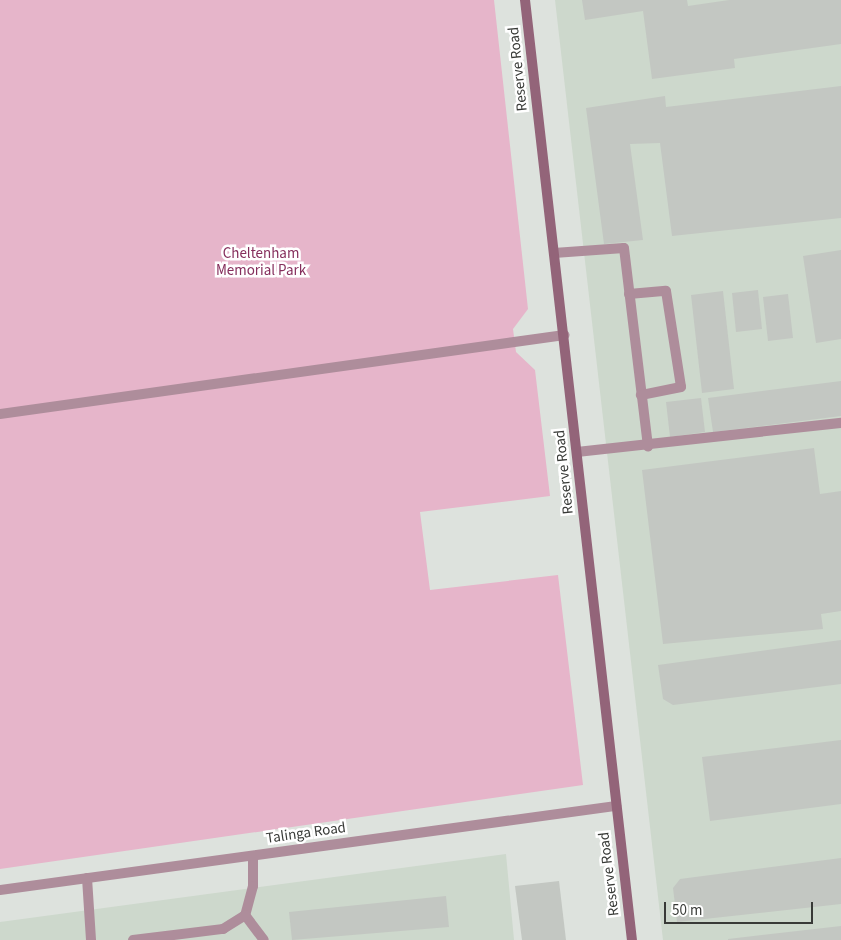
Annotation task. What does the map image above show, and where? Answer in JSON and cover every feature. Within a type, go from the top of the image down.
[{"type":"street","name":"Reserve Road","points":[[525,0],[632,940]]},
{"type":"street","points":[[554,253],[624,248],[648,447]]},
{"type":"street","points":[[629,294],[666,291],[679,367],[681,387],[641,394]]},
{"type":"street","points":[[0,414],[564,335]]},
{"type":"street","points":[[577,452],[648,447],[841,423]]},
{"type":"street","name":"Talinga Road","points":[[0,890],[616,806]]},
{"type":"street","points":[[133,940],[223,929],[245,915],[253,886],[253,856]]},
{"type":"street","points":[[87,878],[91,940]]},
{"type":"street","points":[[245,915],[264,940]]},
{"type":"shaded area","points":[[555,0],[841,0],[841,940],[663,940]]},
{"type":"shaded area","points":[[506,854],[514,940],[0,940],[0,922]]},
{"type":"green space","name":"Cheltenham Memorial Park","points":[[0,0],[494,0],[528,309],[513,329],[516,352],[535,370],[550,496],[420,512],[430,590],[558,575],[583,785],[0,869]]},
{"type":"building","points":[[582,0],[687,0],[688,6],[729,0],[841,0],[841,44],[734,59],[735,68],[652,79],[643,11],[585,20]]},
{"type":"building","points":[[841,86],[841,218],[672,236],[660,143],[630,144],[643,240],[604,244],[586,108],[665,96],[666,107]]},
{"type":"building","points":[[841,250],[841,339],[816,343],[803,256]]},
{"type":"building","points":[[758,290],[762,329],[736,332],[732,293]]},
{"type":"building","points":[[723,291],[734,389],[702,393],[691,295]]},
{"type":"building","points":[[788,294],[793,338],[768,341],[763,297]]},
{"type":"building","points":[[841,381],[841,416],[713,432],[708,398]]},
{"type":"building","points":[[701,398],[705,432],[670,437],[666,402]]},
{"type":"building","points":[[814,448],[820,494],[841,491],[841,611],[821,614],[823,629],[663,644],[642,470]]},
{"type":"building","points":[[841,640],[841,684],[673,705],[663,699],[658,665]]},
{"type":"building","points":[[841,740],[841,804],[710,821],[702,757]]},
{"type":"building","points":[[841,858],[841,904],[677,922],[673,888],[680,879]]},
{"type":"building","points":[[559,881],[566,940],[522,940],[515,886]]},
{"type":"building","points":[[446,896],[449,927],[292,940],[289,912]]},
{"type":"building","points":[[841,926],[841,940],[728,940],[728,939]]}]
